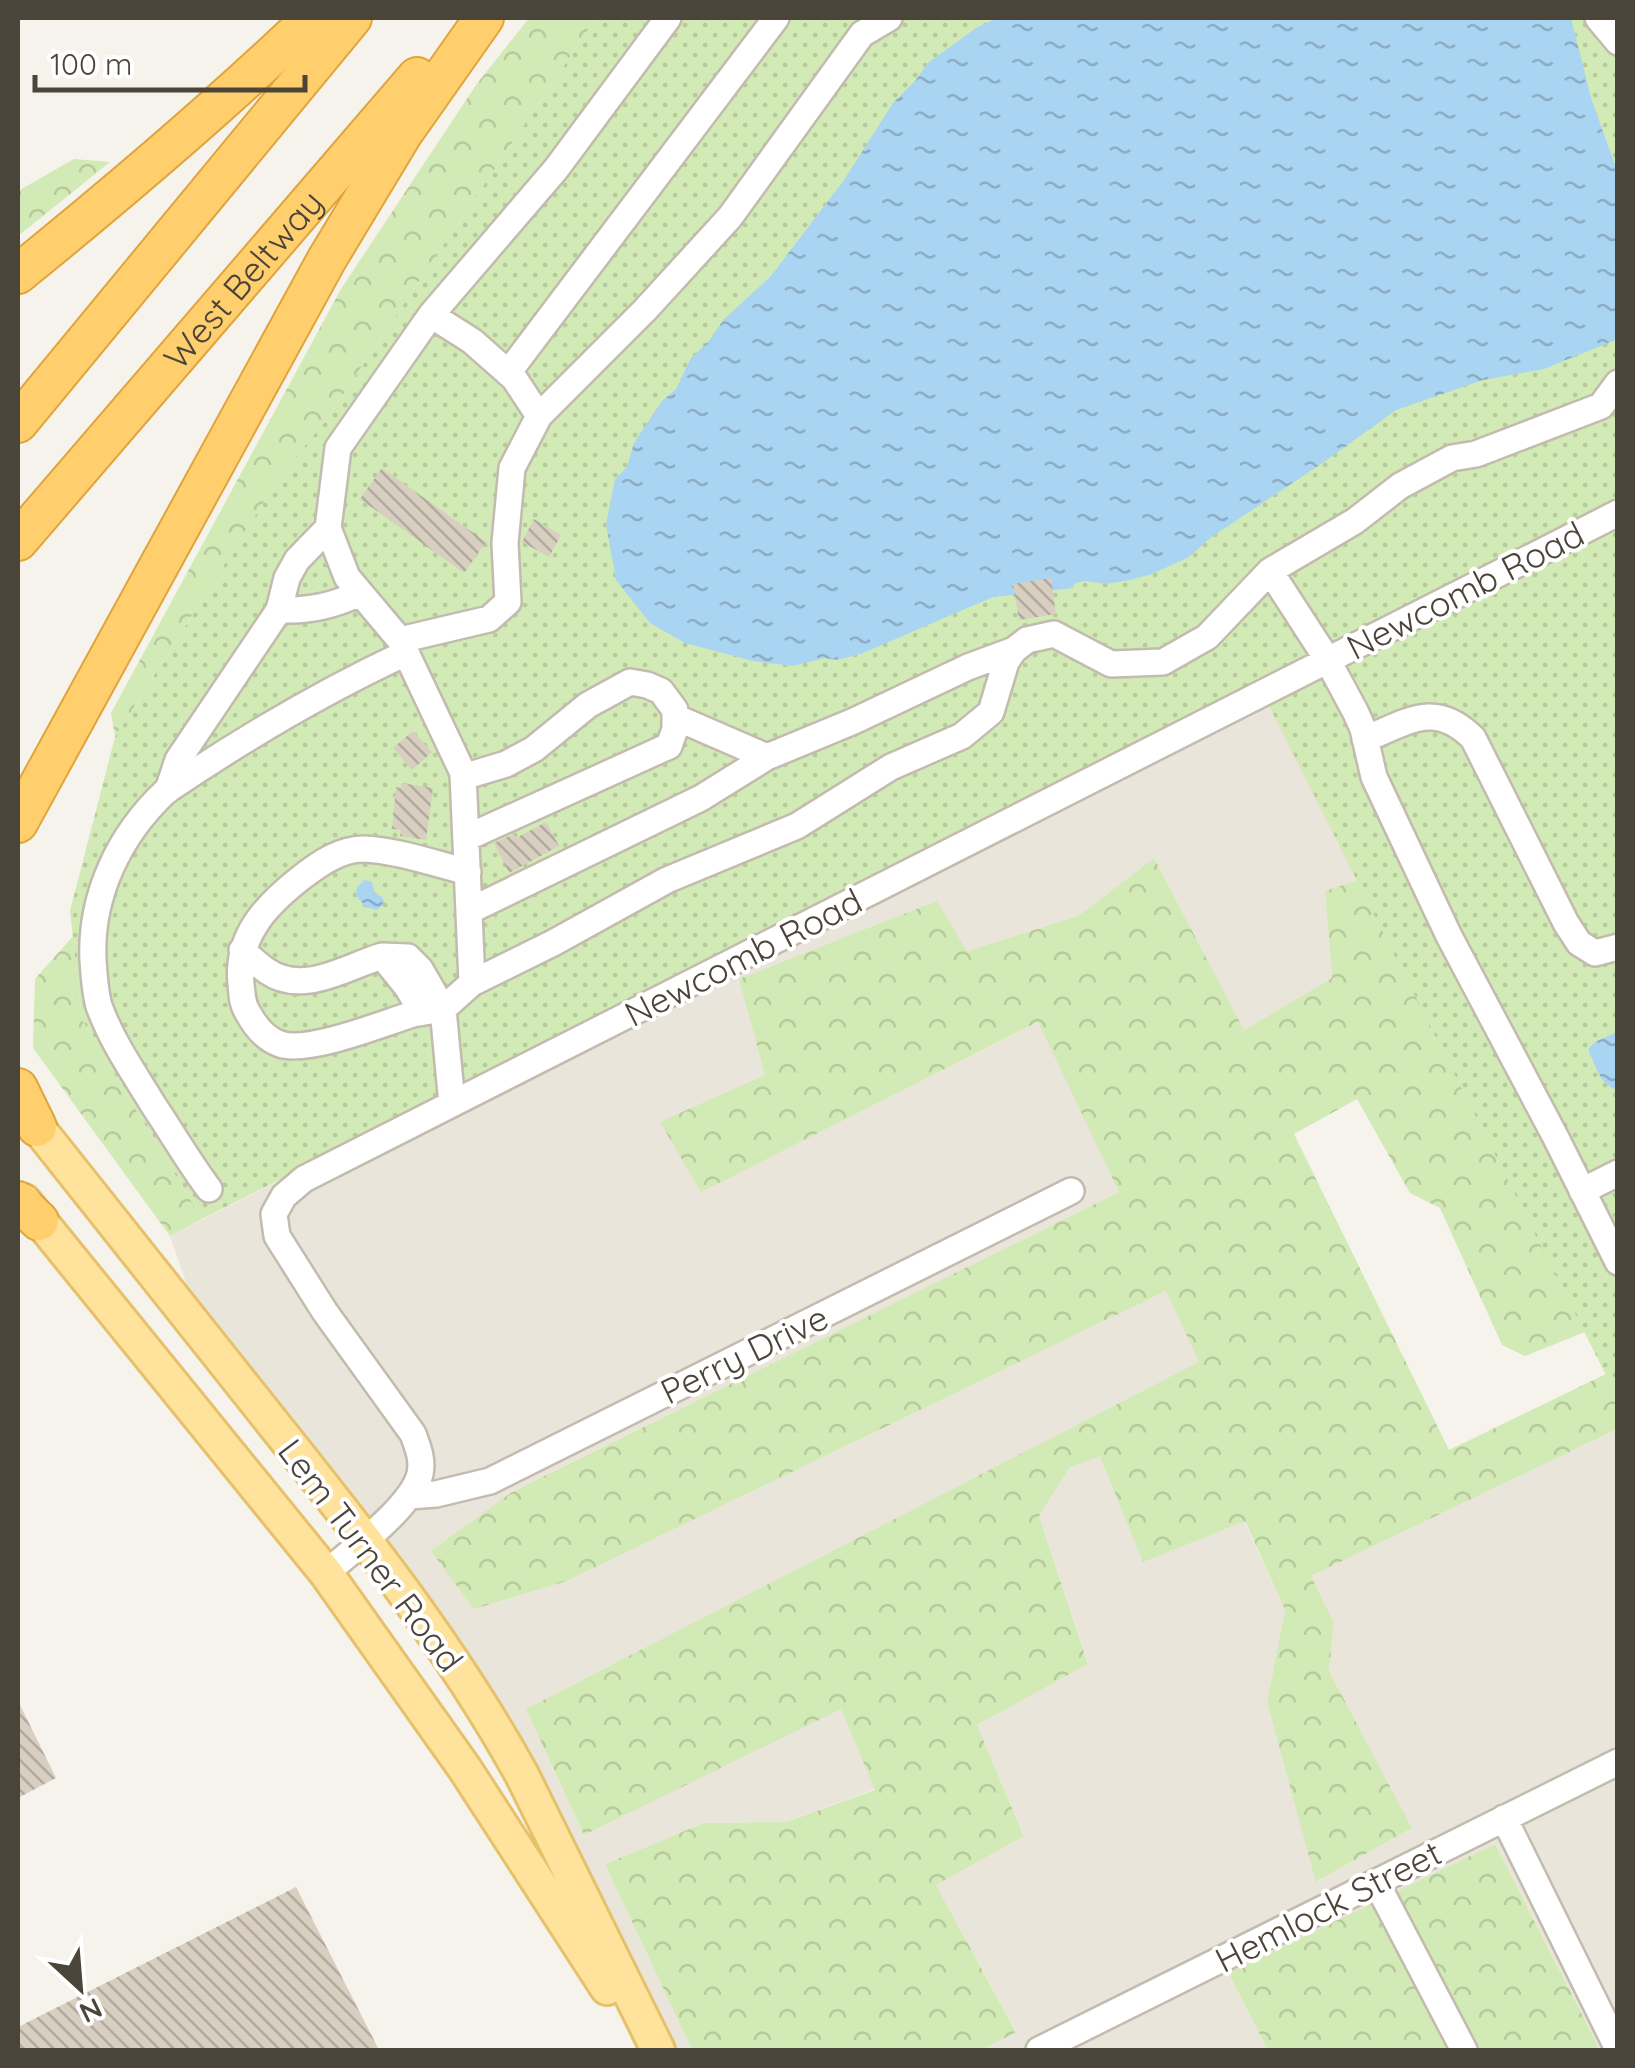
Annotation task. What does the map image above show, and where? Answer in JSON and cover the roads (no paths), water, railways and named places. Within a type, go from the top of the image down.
[{"type":"highway","points":[[18,274],[162,156],[312,18]]},
{"type":"highway","points":[[18,424],[352,18]]},
{"type":"highway","name":"West Beltway","points":[[18,541],[467,18]]},
{"type":"highway","points":[[18,823],[327,259],[403,133],[484,18]]},
{"type":"highway","points":[[18,1088],[28,1115]]},
{"type":"main road","name":"Lem Turner Road","points":[[28,1115],[431,1628],[522,1775],[658,2050]]},
{"type":"main road","name":"Lem Turner Road","points":[[25,1205],[326,1573],[465,1769],[648,2050]]},
{"type":"street","points":[[472,983],[464,778],[403,646],[346,578],[328,528],[338,448],[430,315],[556,168],[668,18]]},
{"type":"street","points":[[508,372],[776,18]]},
{"type":"street","points":[[208,1189],[131,1071],[98,1002],[94,920],[106,878],[118,854],[151,805],[168,790],[287,713],[403,646],[489,618],[508,602],[505,544],[512,468],[540,416],[646,310],[730,217],[862,34],[888,18]]},
{"type":"street","points":[[1598,18],[1618,42]]},
{"type":"street","points":[[430,315],[472,341],[508,372],[540,416]]},
{"type":"street","points":[[469,911],[702,798],[766,757],[1014,650],[1027,640],[1054,634],[1111,664],[1163,662],[1207,636],[1270,571],[1355,521],[1400,486],[1452,458],[1476,454],[1610,408],[1618,383]]},
{"type":"street","name":"Newcomb Road","points":[[410,1496],[420,1476],[421,1455],[413,1434],[325,1312],[277,1236],[274,1214],[284,1196],[304,1179],[1618,513]]},
{"type":"street","points":[[168,790],[178,760],[194,734],[279,610],[287,578],[297,560],[328,528]]},
{"type":"street","points":[[1270,571],[1327,659],[1356,713],[1374,777],[1449,936],[1618,1262]]},
{"type":"street","points":[[279,610],[324,607],[360,593]]},
{"type":"street","points":[[468,872],[362,849],[338,854],[317,865],[274,899],[254,924],[242,950],[244,1006],[256,1028],[281,1045],[318,1044],[433,1011],[472,983],[553,944],[667,880],[797,826],[891,766],[962,736],[991,712],[1006,662],[1014,650]]},
{"type":"street","points":[[464,778],[506,764],[534,749],[588,705],[630,682],[661,691],[675,710],[676,729],[668,746],[466,838]]},
{"type":"street","points":[[1365,739],[1420,717],[1443,716],[1461,726],[1472,738],[1579,943],[1594,953],[1618,947]]},
{"type":"street","points":[[675,717],[766,757]]},
{"type":"street","points":[[242,950],[270,974],[291,980],[316,980],[382,956],[408,958],[420,969],[433,1011],[452,1104]]},
{"type":"street","points":[[1582,1191],[1618,1173]]},
{"type":"street","name":"Perry Drive","points":[[410,1496],[436,1494],[490,1480],[1071,1191]]},
{"type":"street","points":[[326,1573],[410,1496]]},
{"type":"street","name":"Hemlock Street","points":[[1039,2050],[1618,1762]]},
{"type":"street","points":[[1504,1818],[1618,2049]]},
{"type":"street","points":[[1376,1882],[1464,2050]]},
{"type":"water","points":[[997,18],[1571,18],[1591,98],[1617,167],[1618,339],[1544,369],[1483,380],[1396,410],[1210,538],[1189,557],[1152,574],[1106,584],[1086,581],[1075,583],[1073,588],[993,597],[838,660],[824,658],[793,666],[753,661],[685,643],[650,623],[616,580],[606,524],[615,479],[627,467],[634,443],[661,402],[676,389],[691,358],[724,319],[771,276],[844,180],[893,103],[928,63],[976,28]]},
{"type":"water","points":[[365,880],[372,882],[375,894],[385,903],[377,910],[365,907],[356,895],[357,887]]},
{"type":"water","points":[[1617,1032],[1618,1090],[1603,1080],[1589,1052],[1595,1042]]}]
